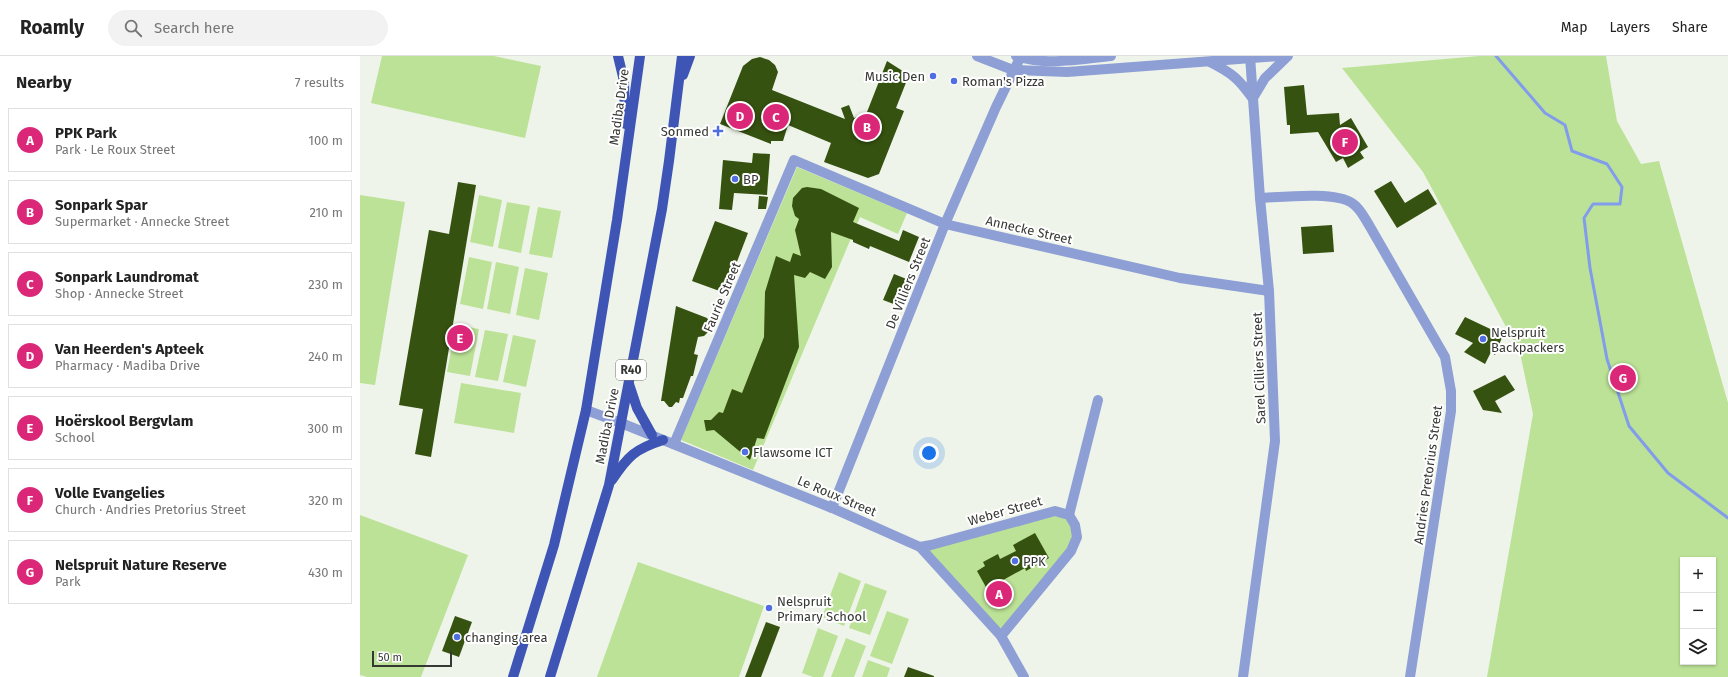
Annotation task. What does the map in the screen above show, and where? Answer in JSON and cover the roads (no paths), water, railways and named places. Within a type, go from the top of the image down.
[{"type":"main road","points":[[618,56],[624,81],[626,150]]},
{"type":"main road","name":"Madiba Drive","points":[[513,677],[554,545],[586,410],[640,56]]},
{"type":"main road","name":"Madiba Drive","points":[[550,677],[609,485],[662,209],[682,56]]},
{"type":"main road","points":[[678,88],[690,56]]},
{"type":"main road","points":[[629,384],[637,408],[652,435]]},
{"type":"main road","points":[[609,485],[623,463],[637,450],[663,440]]},
{"type":"street","points":[[977,56],[1013,70],[1067,72],[1279,56]]},
{"type":"street","points":[[1018,57],[1034,60],[1060,61],[1111,56]]},
{"type":"street","points":[[1208,62],[1221,68],[1240,81],[1253,99],[1265,78],[1288,56]]},
{"type":"street","name":"De Villiers Street","points":[[832,508],[946,224],[1018,57]]},
{"type":"street","name":"Sarel Cilliers Street","points":[[1243,677],[1275,441],[1269,291],[1260,198],[1250,57]]},
{"type":"street","name":"Annecke Street","points":[[794,160],[946,224],[1180,278],[1269,291]]},
{"type":"street","name":"Faurie Street","points":[[674,444],[794,160]]},
{"type":"street","name":"Andries Pretorius Street","points":[[1260,198],[1328,196],[1351,202],[1357,207],[1370,225],[1444,358],[1451,391],[1452,411],[1410,677]]},
{"type":"street","points":[[1001,636],[1070,551],[1077,537],[1075,525],[1069,515],[1098,400]]},
{"type":"street","name":"Le Roux Street","points":[[586,410],[652,435],[832,508],[920,547],[1001,636],[1024,677]]},
{"type":"street","name":"Weber Street","points":[[920,547],[931,546],[1056,511],[1069,515]]},
{"type":"waterway","points":[[1496,56],[1545,113],[1565,125],[1572,151],[1607,164],[1622,187],[1620,204],[1593,204],[1584,218],[1590,268],[1607,359],[1629,426],[1668,473],[1728,518]]},
{"type":"place","name":"Music Den","points":[[933,76]]},
{"type":"place","name":"Roman's Pizza","points":[[954,81]]},
{"type":"place","name":"Van Heerden's Apteek","points":[[740,116]]},
{"type":"place","name":"Sonpark Laundromat","points":[[776,117]]},
{"type":"place","name":"Sonpark Spar","points":[[867,127]]},
{"type":"place","name":"Sonmed","points":[[718,131]]},
{"type":"place","name":"Volle Evangelies","points":[[1345,142]]},
{"type":"place","name":"BP","points":[[735,179]]},
{"type":"place","name":"Hoërskool Bergvlam","points":[[460,338]]},
{"type":"place","name":"Nelspruit Backpackers","points":[[1483,339]]},
{"type":"place","name":"Nelspruit Nature Reserve","points":[[1623,378]]},
{"type":"place","name":"Flawsome ICT","points":[[745,452]]},
{"type":"place","name":"PPK","points":[[1015,561]]},
{"type":"place","name":"PPK Park","points":[[999,594]]},
{"type":"place","name":"Nelspruit Primary School","points":[[769,608]]},
{"type":"place","name":"changing area","points":[[457,637]]}]
